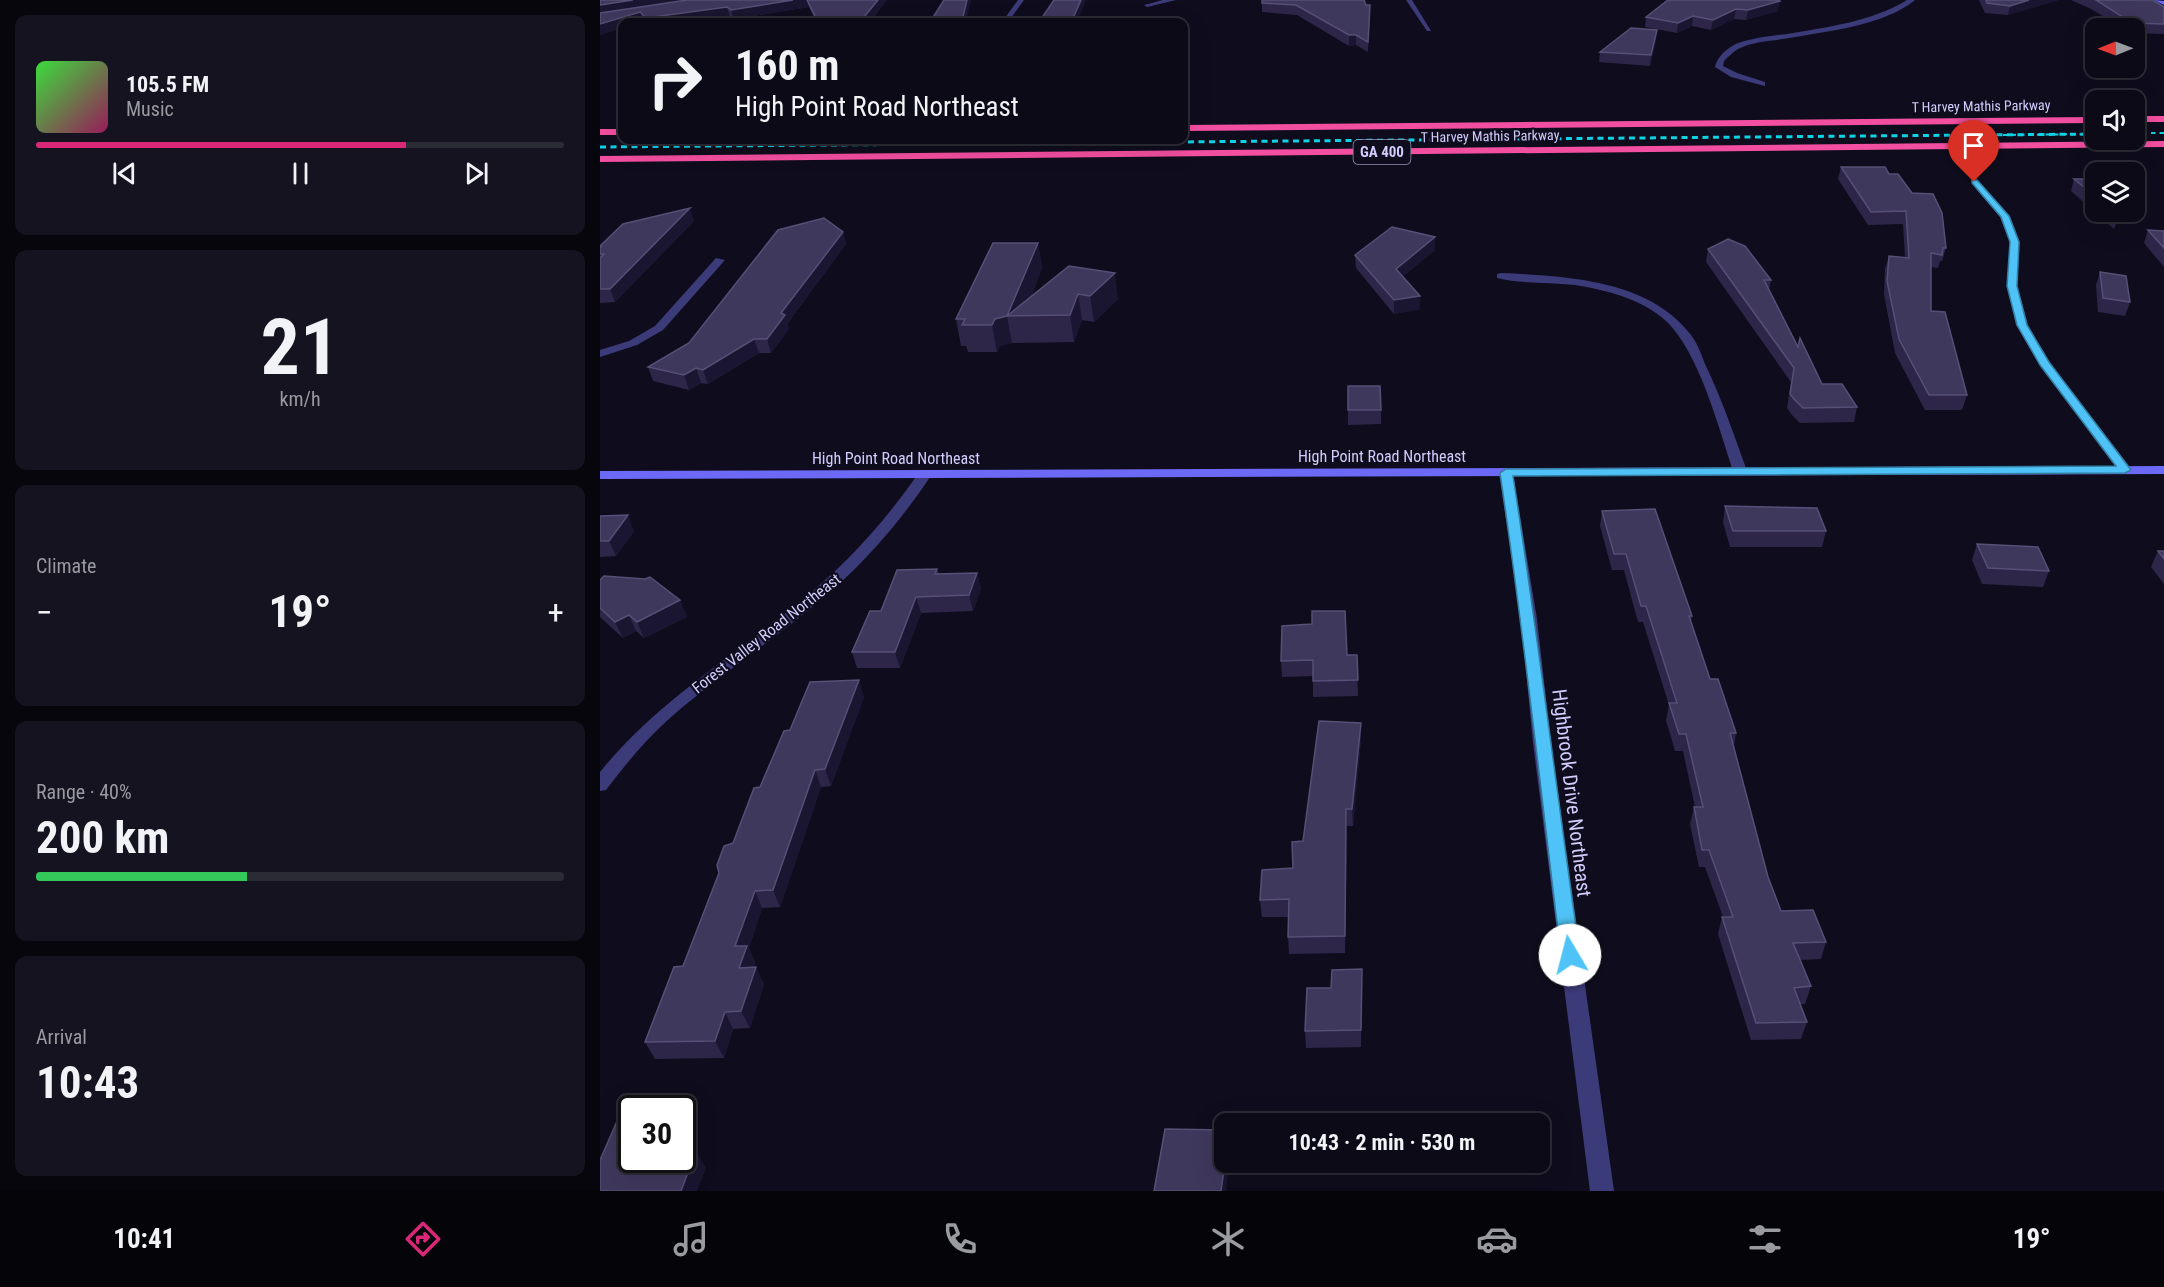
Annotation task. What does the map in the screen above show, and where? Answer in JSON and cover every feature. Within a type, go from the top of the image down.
[{"type":"highway","points":[[2145,119],[2164,119]]},
{"type":"highway","name":"T Harvey Mathis Parkway","points":[[1188,128],[2085,120]]},
{"type":"highway","points":[[600,132],[618,132]]},
{"type":"highway","name":"T Harvey Mathis Parkway","points":[[600,159],[2164,144]]},
{"type":"street","points":[[1008,18],[1021,0]]},
{"type":"street","points":[[1147,4],[1173,0]]},
{"type":"street","points":[[1409,0],[1429,30]]},
{"type":"street","points":[[1762,84],[1734,75],[1719,67],[1720,60],[1725,53],[1751,42],[1880,16],[1912,0]]},
{"type":"street","points":[[2157,0],[2164,3]]},
{"type":"street","points":[[1974,182],[2005,216],[2015,242],[2012,286],[2022,325],[2044,363],[2125,470]]},
{"type":"street","points":[[600,354],[633,343],[659,328],[720,260]]},
{"type":"street","points":[[1501,276],[1548,278],[1600,287],[1630,296],[1664,314],[1687,337],[1714,395],[1740,471]]},
{"type":"street","name":"High Point Road Northeast","points":[[600,475],[2164,470]]},
{"type":"street","name":"Highbrook Drive Northeast","points":[[1506,473],[1529,620],[1543,754],[1602,1191]]},
{"type":"street","name":"Forest Valley Road Northeast","points":[[600,785],[621,757],[663,714],[773,631],[857,561],[909,501],[925,474]]},
{"type":"building","points":[[600,0],[633,0],[600,5]]},
{"type":"building","points":[[687,0],[793,0],[731,10],[727,7],[646,18],[640,12],[600,24],[600,13]]},
{"type":"building","points":[[807,0],[878,0],[863,18],[816,18]]},
{"type":"building","points":[[944,0],[967,0],[963,18],[933,18]]},
{"type":"building","points":[[1054,0],[1081,0],[1074,16],[1042,18]]},
{"type":"building","points":[[1262,0],[1364,0],[1366,5],[1370,5],[1368,42],[1356,35],[1349,35],[1296,5],[1262,3]]},
{"type":"building","points":[[1668,0],[1780,1],[1748,10],[1736,9],[1713,20],[1693,16],[1678,23],[1646,17]]},
{"type":"building","points":[[1986,0],[2029,0],[2010,6],[1987,3]]},
{"type":"building","points":[[2096,0],[2153,0],[2164,7],[2164,24],[2145,23],[2145,18],[2124,18]]},
{"type":"building","points":[[1631,28],[1657,30],[1651,55],[1600,52]]},
{"type":"building","points":[[1841,167],[1885,167],[1889,174],[1898,174],[1912,193],[1933,194],[1942,213],[1946,248],[1943,248],[1942,255],[1931,253],[1931,311],[1945,312],[1967,395],[1929,395],[1899,339],[1887,281],[1889,256],[1909,258],[1906,211],[1871,212]]},
{"type":"building","points":[[2074,179],[2085,179],[2085,188]]},
{"type":"building","points":[[690,208],[610,289],[600,289],[600,258],[604,254],[600,254],[600,246],[623,224]]},
{"type":"building","points":[[824,218],[843,232],[781,313],[785,315],[767,339],[754,339],[703,370],[696,368],[684,375],[648,367],[689,343],[778,230]]},
{"type":"building","points":[[1392,227],[1435,237],[1396,269],[1420,296],[1394,300],[1355,255]]},
{"type":"building","points":[[2148,230],[2164,231],[2164,248]]},
{"type":"building","points":[[1728,239],[1745,246],[1771,280],[1764,280],[1798,347],[1800,338],[1822,384],[1842,384],[1857,407],[1803,408],[1790,394],[1794,368],[1708,249]]},
{"type":"building","points":[[993,243],[1038,243],[1007,316],[995,319],[992,325],[962,325],[965,319],[956,319]]},
{"type":"building","points":[[1069,266],[1115,273],[1090,296],[1078,294],[1070,315],[1007,316]]},
{"type":"building","points":[[2100,272],[2126,276],[2130,302],[2103,298]]},
{"type":"building","points":[[1348,386],[1380,386],[1381,410],[1348,410]]},
{"type":"building","points":[[1725,506],[1817,508],[1826,531],[1733,531]]},
{"type":"building","points":[[1655,509],[1692,616],[1689,616],[1710,679],[1718,679],[1736,733],[1730,733],[1768,877],[1781,911],[1813,910],[1826,942],[1793,943],[1811,986],[1794,988],[1807,1022],[1756,1023],[1722,917],[1733,917],[1709,850],[1702,850],[1694,807],[1703,807],[1686,734],[1679,734],[1669,703],[1677,703],[1646,606],[1641,606],[1626,554],[1614,554],[1602,511]]},
{"type":"building","points":[[628,515],[609,541],[600,541],[600,516]]},
{"type":"building","points":[[1977,544],[2038,547],[2049,571],[1988,568]]},
{"type":"building","points":[[2158,551],[2164,551],[2164,559]]},
{"type":"building","points":[[937,569],[935,574],[977,573],[969,595],[916,597],[895,652],[852,652],[870,611],[881,611],[897,570]]},
{"type":"building","points":[[604,576],[645,579],[650,577],[680,600],[637,622],[629,615],[615,622],[600,608],[600,580]]},
{"type":"building","points":[[1312,611],[1345,611],[1347,655],[1357,655],[1358,680],[1313,681],[1313,660],[1281,661],[1282,626],[1312,624]]},
{"type":"building","points":[[859,680],[825,769],[815,770],[773,890],[755,891],[735,946],[747,946],[739,968],[756,967],[741,1011],[725,1012],[715,1041],[645,1042],[674,967],[683,966],[719,873],[717,865],[724,846],[733,843],[754,788],[760,787],[784,731],[790,730],[810,682]]},
{"type":"building","points":[[1319,721],[1361,723],[1352,809],[1346,809],[1345,936],[1288,937],[1289,899],[1260,900],[1262,870],[1293,868],[1292,842],[1303,841]]},
{"type":"building","points":[[1362,969],[1361,1030],[1305,1031],[1307,988],[1331,988],[1332,970]]},
{"type":"building","points":[[618,1119],[618,1173],[688,1173],[681,1191],[600,1191],[600,1160]]},
{"type":"building","points":[[1165,1129],[1214,1130],[1214,1173],[1223,1173],[1221,1191],[1154,1191]]},
{"type":"railway","points":[[2145,133],[2164,133]]},
{"type":"railway","points":[[1188,142],[2096,134],[2003,135]]},
{"type":"railway","points":[[600,147],[945,144]]},
{"type":"route","points":[[1570,955],[1542,742],[1529,620],[1506,473],[2125,470],[2044,363],[2022,325],[2015,305],[2012,286],[2015,242],[2005,216],[1974,182]]}]
